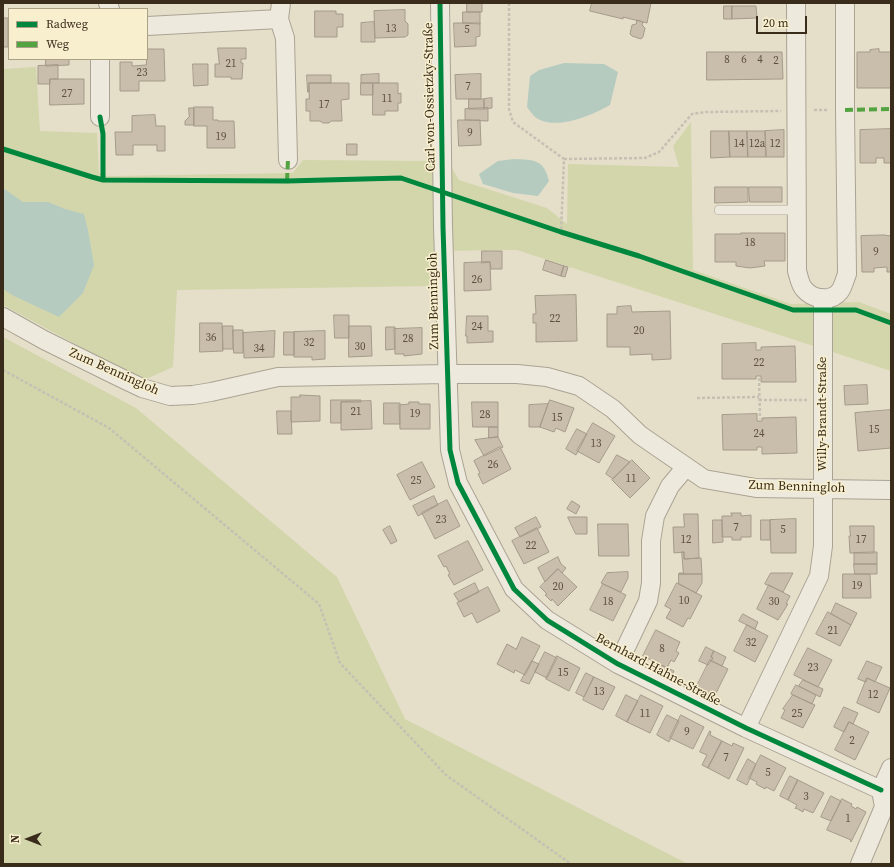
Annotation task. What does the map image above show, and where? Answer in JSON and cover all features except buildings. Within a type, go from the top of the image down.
[{"type":"street","name":"Carl-von-Ossietzky-Straße","points":[[440,3],[443,227]]},
{"type":"street","points":[[796,3],[797,271],[803,288],[811,295],[823,298],[831,297],[840,292],[847,274],[845,3]]},
{"type":"street","points":[[148,26],[280,11],[285,38],[288,160]]},
{"type":"street","points":[[100,60],[100,117]]},
{"type":"street","name":"Zum Benningloh","points":[[443,227],[447,374]]},
{"type":"street","name":"Willy-Brandt-Straße","points":[[746,728],[819,576],[823,546],[823,298]]},
{"type":"street","name":"Zum Benningloh","points":[[3,317],[44,340],[142,388],[170,396],[205,393],[278,377],[447,374],[518,374],[547,377],[578,386],[613,409],[640,435],[704,479],[756,488],[891,490]]},
{"type":"street","name":"Bernhard-Hahne-Straße","points":[[447,374],[450,450],[458,483],[514,589],[547,620],[618,664],[746,728],[880,790]]},
{"type":"street","name":"Bernhard-Hahne-Straße","points":[[618,664],[648,601],[651,583],[651,541],[655,516],[670,486],[686,467]]},
{"type":"street","points":[[860,864],[884,807],[880,790],[891,768]]},
{"type":"lane","points":[[718,210],[797,210]]},
{"type":"path","points":[[509,3],[509,109],[514,122],[564,159],[645,158],[659,152],[692,114],[706,112],[845,110]]},
{"type":"path","points":[[561,232],[564,159]]},
{"type":"path","points":[[3,370],[109,428],[319,604],[340,663],[446,775],[571,864]]},
{"type":"path","points":[[759,378],[760,419]]},
{"type":"path","points":[[697,398],[823,399]]},
{"type":"green space","points":[[36,67],[40,131],[97,133],[99,173],[108,176],[293,173],[303,160],[438,161],[453,170],[459,180],[547,208],[567,224],[568,164],[679,167],[673,146],[691,122],[693,270],[791,304],[859,302],[891,314],[891,371],[517,250],[433,251],[434,286],[177,290],[173,367],[146,379],[127,372],[3,305],[3,69]]},
{"type":"green space","points":[[3,337],[136,408],[337,577],[405,719],[688,864],[3,864]]},
{"type":"shaded area","points":[[564,63],[604,64],[618,72],[610,105],[585,117],[565,122],[546,122],[535,117],[527,107],[530,76],[539,70]]},
{"type":"shaded area","points":[[514,159],[537,162],[544,168],[549,181],[538,196],[513,193],[483,184],[479,174],[498,161]]},
{"type":"shaded area","points":[[3,188],[23,202],[48,202],[65,209],[84,214],[94,265],[83,293],[59,317],[14,296],[3,289]]},
{"type":"marked path","points":[[845,110],[891,109]]},
{"type":"marked path","points":[[287,181],[288,160]]},
{"type":"cycle path","points":[[440,3],[443,227],[450,450],[458,483],[514,589],[547,620],[618,664],[746,728],[881,790]]},
{"type":"cycle path","points":[[100,117],[103,134],[103,180]]},
{"type":"cycle path","points":[[3,149],[103,180],[287,181],[401,178],[561,232],[639,256],[793,310],[856,310],[891,323]]}]
